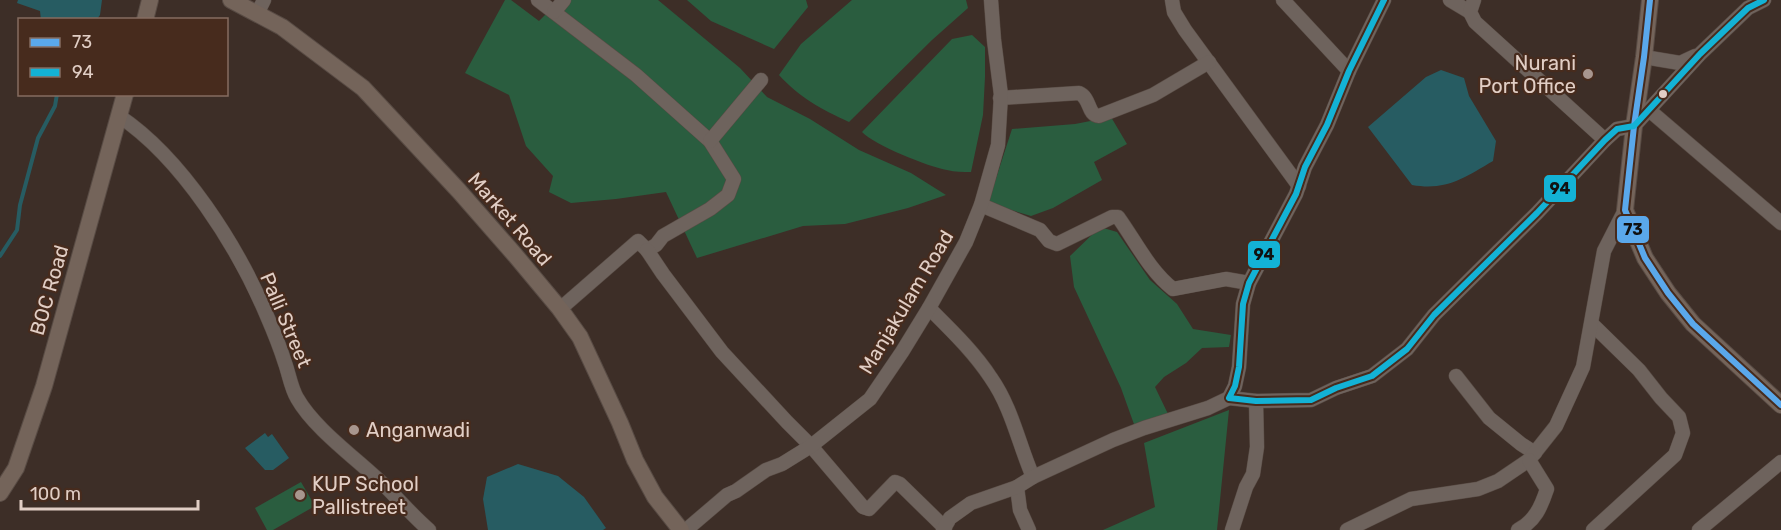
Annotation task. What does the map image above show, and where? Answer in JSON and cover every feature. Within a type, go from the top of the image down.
[{"type":"main road","points":[[146,18],[150,0]]},
{"type":"main road","name":"Market Road","points":[[231,0],[260,7],[282,27],[363,88],[459,191],[560,309],[580,337],[635,460],[655,497],[684,530]]},
{"type":"main road","points":[[1650,0],[1625,210],[1645,258],[1668,293],[1693,324],[1781,405]]},
{"type":"main road","name":"BOC Road","points":[[0,493],[16,468],[44,386],[124,96]]},
{"type":"street","points":[[538,0],[636,75],[710,141],[734,179],[728,195],[663,236],[656,245],[647,250]]},
{"type":"street","points":[[554,12],[564,0]]},
{"type":"street","name":"Manjakulam Road","points":[[684,530],[728,495],[766,470],[782,464],[811,446],[870,399],[929,308],[966,242],[981,205],[998,145],[1000,98],[991,0]]},
{"type":"street","points":[[1173,0],[1174,12],[1185,30],[1299,186]]},
{"type":"street","points":[[1283,0],[1349,70]]},
{"type":"street","points":[[1229,398],[1235,386],[1239,368],[1243,304],[1249,283],[1296,194],[1305,167],[1349,70],[1384,0]]},
{"type":"street","points":[[1450,0],[1472,6],[1475,22],[1605,140]]},
{"type":"street","points":[[560,309],[638,240],[722,352],[866,508],[869,509],[895,482],[900,484],[944,529],[950,518],[971,503],[1017,487],[1033,477],[1144,428],[1208,408],[1229,398],[1256,401],[1311,400],[1335,388],[1372,376],[1407,349],[1434,315],[1537,213],[1605,140],[1617,129],[1634,126],[1700,54],[1748,8],[1764,0]]},
{"type":"street","points":[[1644,57],[1680,63],[1700,54]]},
{"type":"street","points":[[1000,98],[1079,93],[1086,97],[1092,114],[1100,116],[1153,95],[1209,62]]},
{"type":"street","points":[[710,141],[761,80]]},
{"type":"street","points":[[1649,110],[1781,223]]},
{"type":"street","name":"Palli Street","points":[[119,116],[135,127],[166,158],[195,192],[224,234],[266,314],[285,361],[296,397],[315,422],[429,530]]},
{"type":"street","points":[[981,205],[1040,230],[1048,241],[1058,244],[1112,217],[1118,217],[1162,280],[1173,289],[1226,279],[1249,283]]},
{"type":"street","points":[[1347,530],[1411,499],[1478,489],[1498,481],[1532,456],[1556,426],[1583,367],[1604,251],[1625,210]]},
{"type":"street","points":[[929,308],[953,331],[992,379],[1010,415],[1033,477]]},
{"type":"street","points":[[1592,324],[1639,370],[1679,417],[1683,433],[1675,455],[1593,530]]},
{"type":"street","points":[[1456,376],[1489,418],[1532,456],[1547,489],[1540,509],[1529,524],[1518,530]]},
{"type":"street","points":[[1232,530],[1246,487],[1253,474],[1257,447],[1256,401]]},
{"type":"street","points":[[1699,530],[1781,462]]},
{"type":"street","points":[[1017,487],[1020,510],[1029,530]]},
{"type":"street","points":[[1378,516],[1383,530]]},
{"type":"green space","points":[[505,0],[511,0],[539,21],[560,0],[658,0],[740,68],[767,97],[810,119],[859,150],[911,173],[946,195],[908,208],[845,224],[803,226],[697,258],[666,192],[571,203],[549,192],[553,176],[526,146],[509,95],[465,73]]},
{"type":"green space","points":[[687,0],[806,0],[808,7],[774,49],[711,21]]},
{"type":"green space","points":[[852,0],[966,0],[968,8],[849,122],[811,102],[779,75],[801,44]]},
{"type":"green space","points":[[972,35],[985,47],[985,77],[983,115],[971,172],[950,171],[915,160],[889,149],[862,132],[952,39]]},
{"type":"green space","points":[[1111,117],[1127,144],[1094,162],[1102,180],[1053,208],[1031,216],[988,203],[1012,129],[1075,124]]},
{"type":"green space","points":[[1100,227],[1117,232],[1150,280],[1177,304],[1193,329],[1231,335],[1229,347],[1202,348],[1186,363],[1164,377],[1155,387],[1168,414],[1135,427],[1121,388],[1074,287],[1070,256]]},
{"type":"green space","points":[[1229,410],[1217,530],[1103,530],[1155,507],[1144,443]]},
{"type":"green space","points":[[301,482],[315,506],[273,530],[267,530],[255,508]]},
{"type":"water","points":[[18,0],[102,0],[98,18],[41,18],[40,11],[17,3]]},
{"type":"water","points":[[1441,70],[1464,78],[1469,96],[1496,141],[1493,161],[1464,178],[1445,185],[1412,185],[1368,127],[1426,77]]},
{"type":"water","points":[[265,433],[268,437],[272,434],[289,458],[273,470],[265,470],[245,448]]},
{"type":"water","points":[[518,464],[558,476],[584,497],[606,528],[603,530],[488,530],[483,499],[487,477]]},
{"type":"waterway","points":[[0,256],[17,230],[20,205],[38,138],[55,106],[57,96]]},
{"type":"transit line","name":"94","points":[[1384,0],[1349,71],[1327,125],[1305,167],[1296,194],[1249,283],[1243,304],[1239,367],[1235,386],[1229,398],[1256,401],[1311,400],[1336,388],[1372,376],[1407,349],[1434,315],[1537,213],[1605,140],[1617,129],[1634,126],[1700,54],[1748,8],[1764,0]]},
{"type":"transit line","name":"73","points":[[1650,0],[1625,210],[1645,258],[1668,293],[1693,324],[1781,405]]},
{"type":"place","name":"Nurani Port Office","points":[[1588,74]]},
{"type":"place","name":"Anganwadi","points":[[354,430]]},
{"type":"place","name":"KUP School Pallistreet","points":[[300,495]]}]
